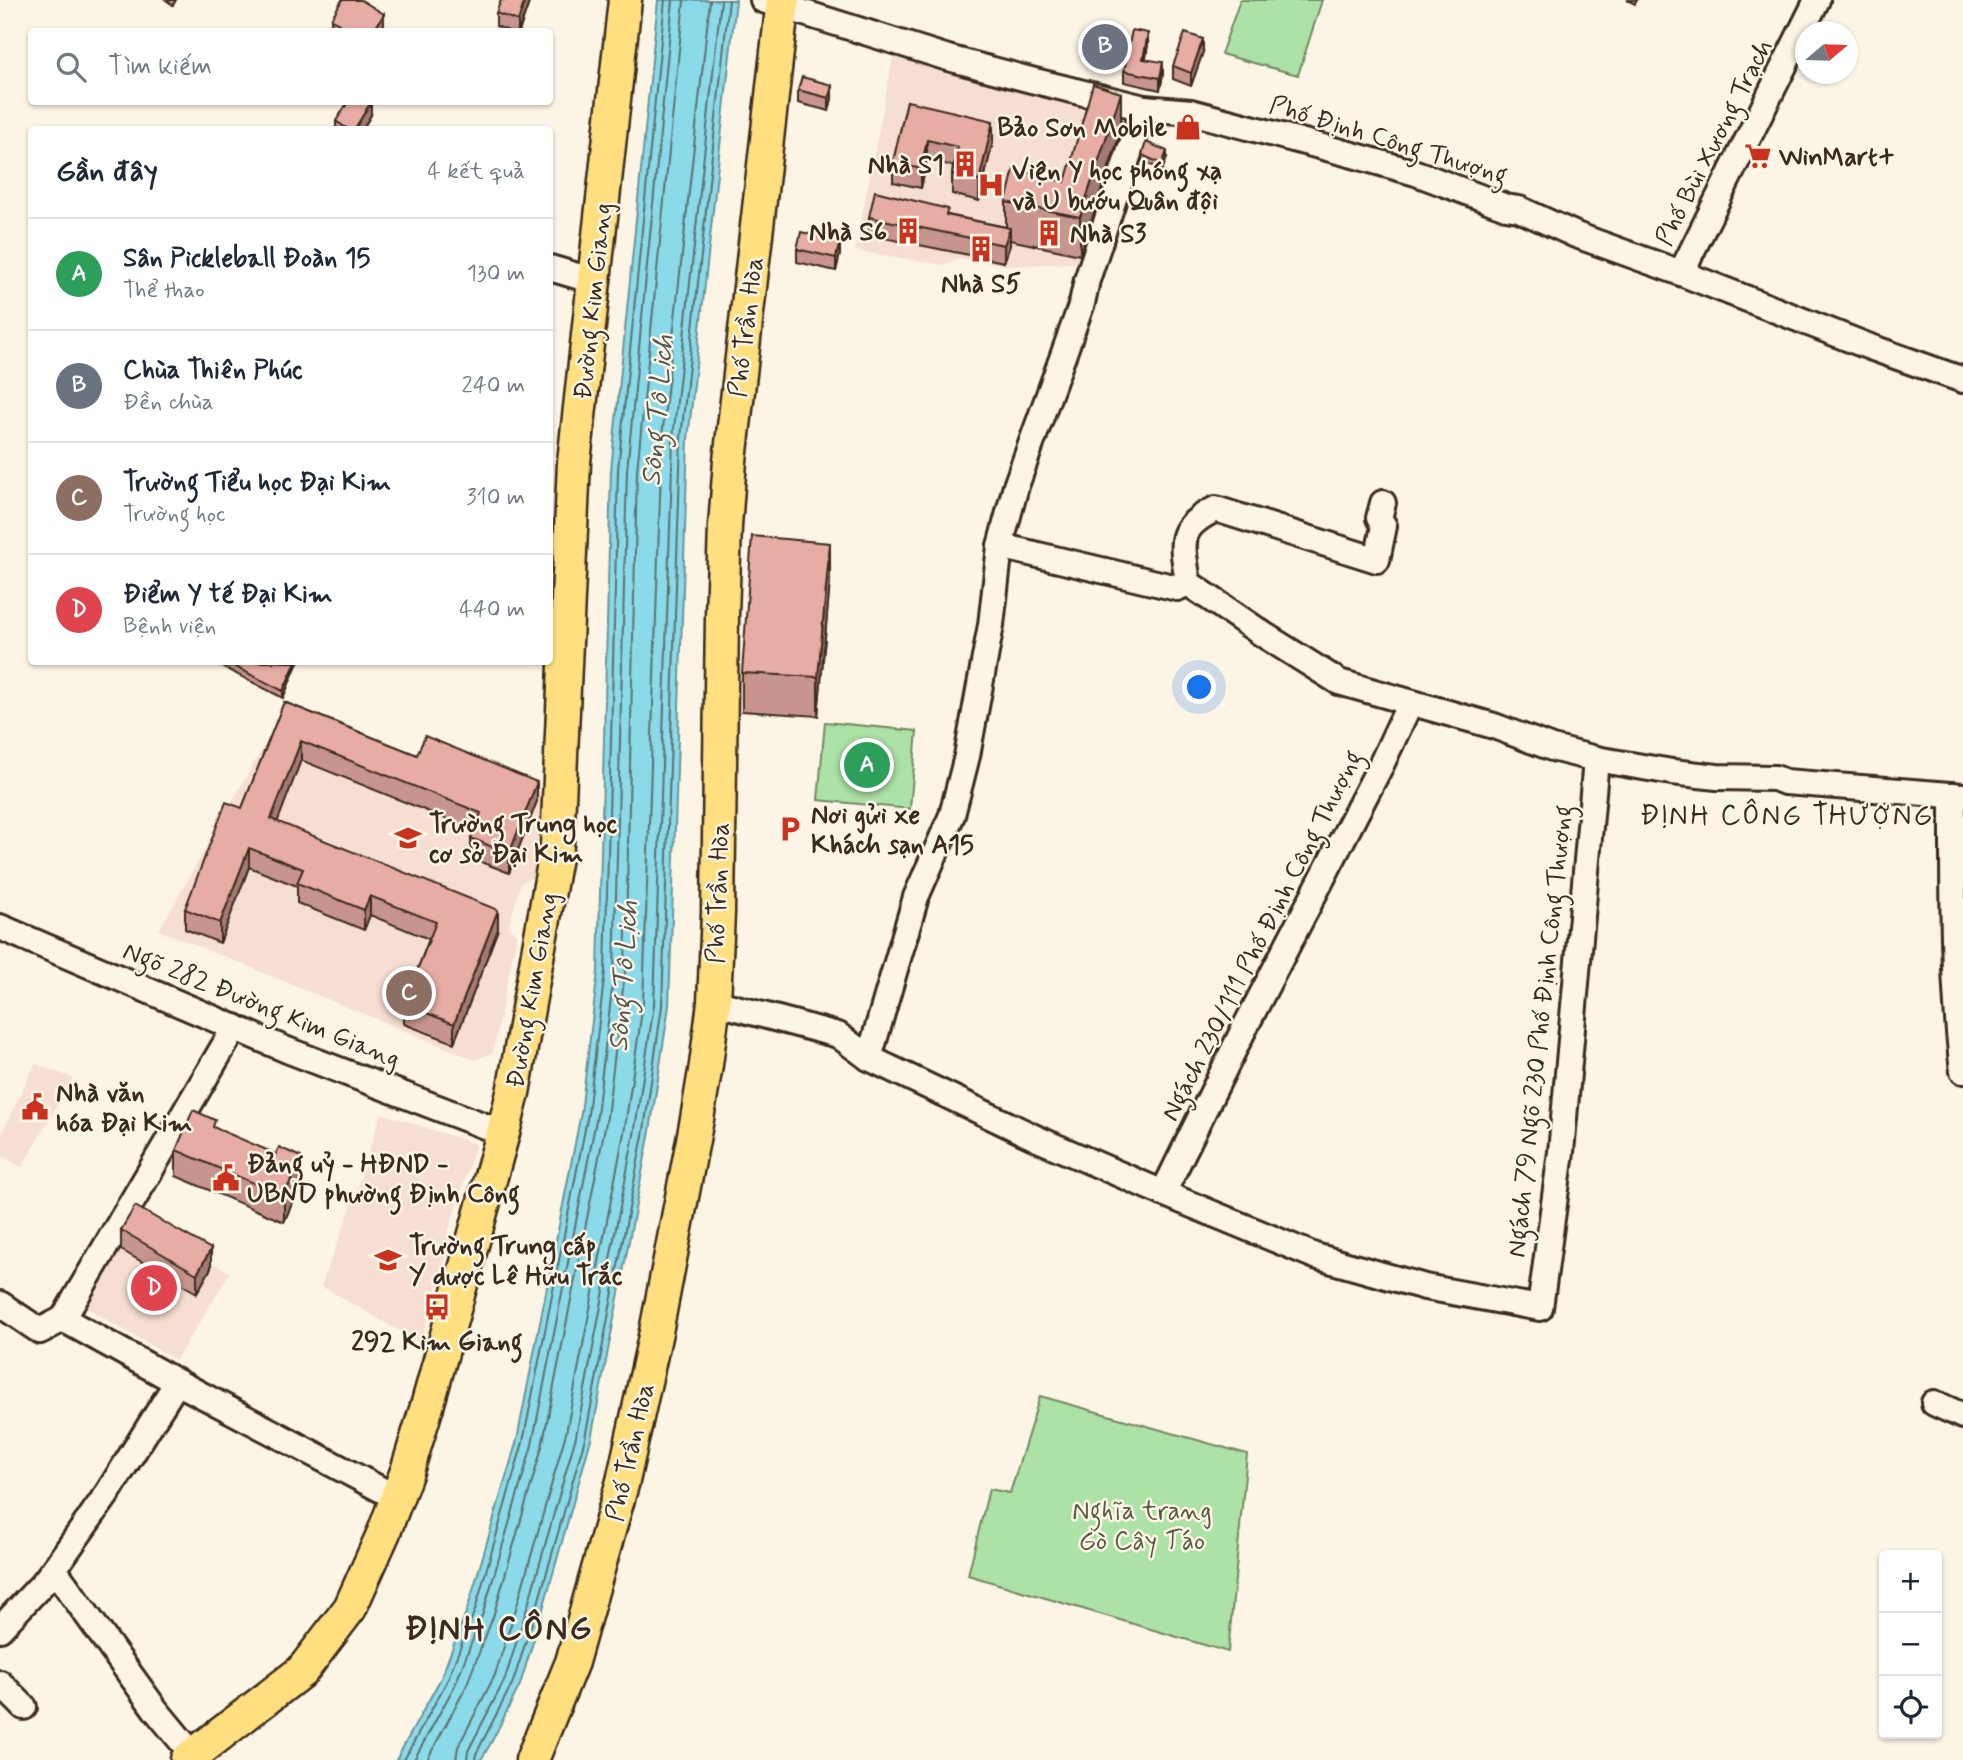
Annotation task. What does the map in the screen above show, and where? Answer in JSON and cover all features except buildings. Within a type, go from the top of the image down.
[{"type":"main road","name":"Đường Kim Giang","points":[[190,1757],[302,1671],[350,1608],[397,1498],[428,1403],[513,1093],[557,846],[574,462],[625,0]]},
{"type":"main road","name":"Phố Trần Hòa","points":[[532,1760],[572,1662],[623,1481],[656,1332],[697,1119],[714,1002],[725,526],[776,2]]},
{"type":"street","name":"Phố Bùi Xương Trạch","points":[[1681,273],[1816,0]]},
{"type":"street","name":"Phố Định Công Thượng","points":[[776,2],[948,58],[1144,108],[1191,112],[1416,173],[1506,207],[1519,209],[1576,235],[1681,273],[1870,348],[1963,380]]},
{"type":"street","points":[[869,1058],[916,897],[952,815],[967,756],[991,625],[1000,546],[1016,486],[1082,303],[1087,280],[1144,108]]},
{"type":"street","points":[[553,269],[594,281]]},
{"type":"street","points":[[1383,503],[1379,518],[1384,526],[1377,560],[1216,509],[1197,519],[1185,531],[1182,543],[1188,583],[1339,682],[1494,726],[1552,748],[1596,760],[1672,772],[1717,777],[1775,778],[1785,782],[1958,795],[1953,903],[1958,1028],[1963,1072]]},
{"type":"street","points":[[1000,546],[1177,587],[1188,583]]},
{"type":"street","name":"Ngách 230/111 Phố Định Công Thượng","points":[[1163,1193],[1410,703]]},
{"type":"street","name":"Ngách 79 Ngõ 230 Phố Định Công Thượng","points":[[1163,1193],[1315,1255],[1425,1287],[1540,1308],[1561,1152],[1596,760]]},
{"type":"street","name":"Ngõ 282 Đường Kim Giang","points":[[0,927],[287,1050],[503,1133]]},
{"type":"street","points":[[714,1002],[838,1035],[869,1058],[1038,1139],[1163,1193]]},
{"type":"street","points":[[0,1304],[40,1331],[63,1319],[235,1027]]},
{"type":"street","points":[[63,1319],[397,1498]]},
{"type":"street","points":[[0,1629],[54,1569],[107,1494],[177,1382]]},
{"type":"street","points":[[1934,1403],[1963,1416]]},
{"type":"street","points":[[54,1569],[190,1757]]},
{"type":"street","points":[[0,1683],[24,1707]]},
{"type":"shaded area","name":"Viện Y học phóng xạ và U bướu Quân đội","points":[[894,52],[1134,119],[1089,262],[1010,266],[960,258],[943,265],[855,251]]},
{"type":"shaded area","points":[[282,714],[377,749],[425,755],[543,792],[533,877],[521,883],[509,926],[517,934],[493,1052],[476,1060],[159,930]]},
{"type":"shaded area","name":"Nhà văn hóa Đại Kim","points":[[35,1064],[73,1078],[22,1167],[0,1155],[0,1136]]},
{"type":"shaded area","points":[[381,1113],[476,1144],[448,1232],[453,1234],[421,1343],[321,1286],[353,1202]]},
{"type":"shaded area","points":[[131,1215],[230,1273],[176,1360],[78,1303]]},
{"type":"green space","points":[[1240,0],[1322,0],[1298,75],[1221,54]]},
{"type":"green space","points":[[825,722],[917,731],[910,809],[818,800]]},
{"type":"green space","name":"Nghĩa trang Gò Cây Táo","points":[[1040,1396],[1247,1454],[1228,1652],[968,1575],[989,1489],[1010,1493]]},
{"type":"water","name":"Sông Tô Lịch","points":[[658,0],[736,0],[688,439],[669,1006],[650,1131],[591,1439],[520,1685],[481,1760],[396,1760],[441,1678],[468,1607],[517,1440],[581,1113],[598,971],[611,470]]},
{"type":"place","name":"Chùa Thiên Phúc","points":[[1105,47]]},
{"type":"place","name":"Bảo Sơn Mobile","points":[[1188,127]]},
{"type":"place","name":"WinMart+","points":[[1758,156]]},
{"type":"place","name":"Nhà S1","points":[[965,164]]},
{"type":"place","name":"Viện Y học phóng xạ và U bướu Quân đội","points":[[991,185]]},
{"type":"place","name":"Nhà S6","points":[[908,231]]},
{"type":"place","name":"Nhà S3","points":[[1049,233]]},
{"type":"place","name":"Nhà S5","points":[[981,249]]},
{"type":"place","name":"Sân Pickleball Đoàn 15","points":[[867,765]]},
{"type":"place","name":"Nơi gửi xe Khách sạn A15","points":[[790,829]]},
{"type":"place","name":"Trường Trung học cơ sở Đại Kim","points":[[408,838]]},
{"type":"place","name":"Trường Tiểu học Đại Kim","points":[[409,993]]},
{"type":"place","name":"Nhà văn hóa Đại Kim","points":[[35,1107]]},
{"type":"place","name":"Đảng uỷ - HĐND - UBND phường Định Công","points":[[226,1178]]},
{"type":"place","name":"Trường Trung cấp Y dược Lê Hữu Trắc","points":[[388,1260]]},
{"type":"place","name":"Điểm Y tế Đại Kim","points":[[154,1288]]},
{"type":"place","name":"292 Kim Giang","points":[[437,1307]]},
{"type":"district","name":"ĐỊNH CÔNG THƯỢNG","points":[[1787,814]]},
{"type":"district","name":"ĐỊNH CÔNG","points":[[499,1627]]}]
